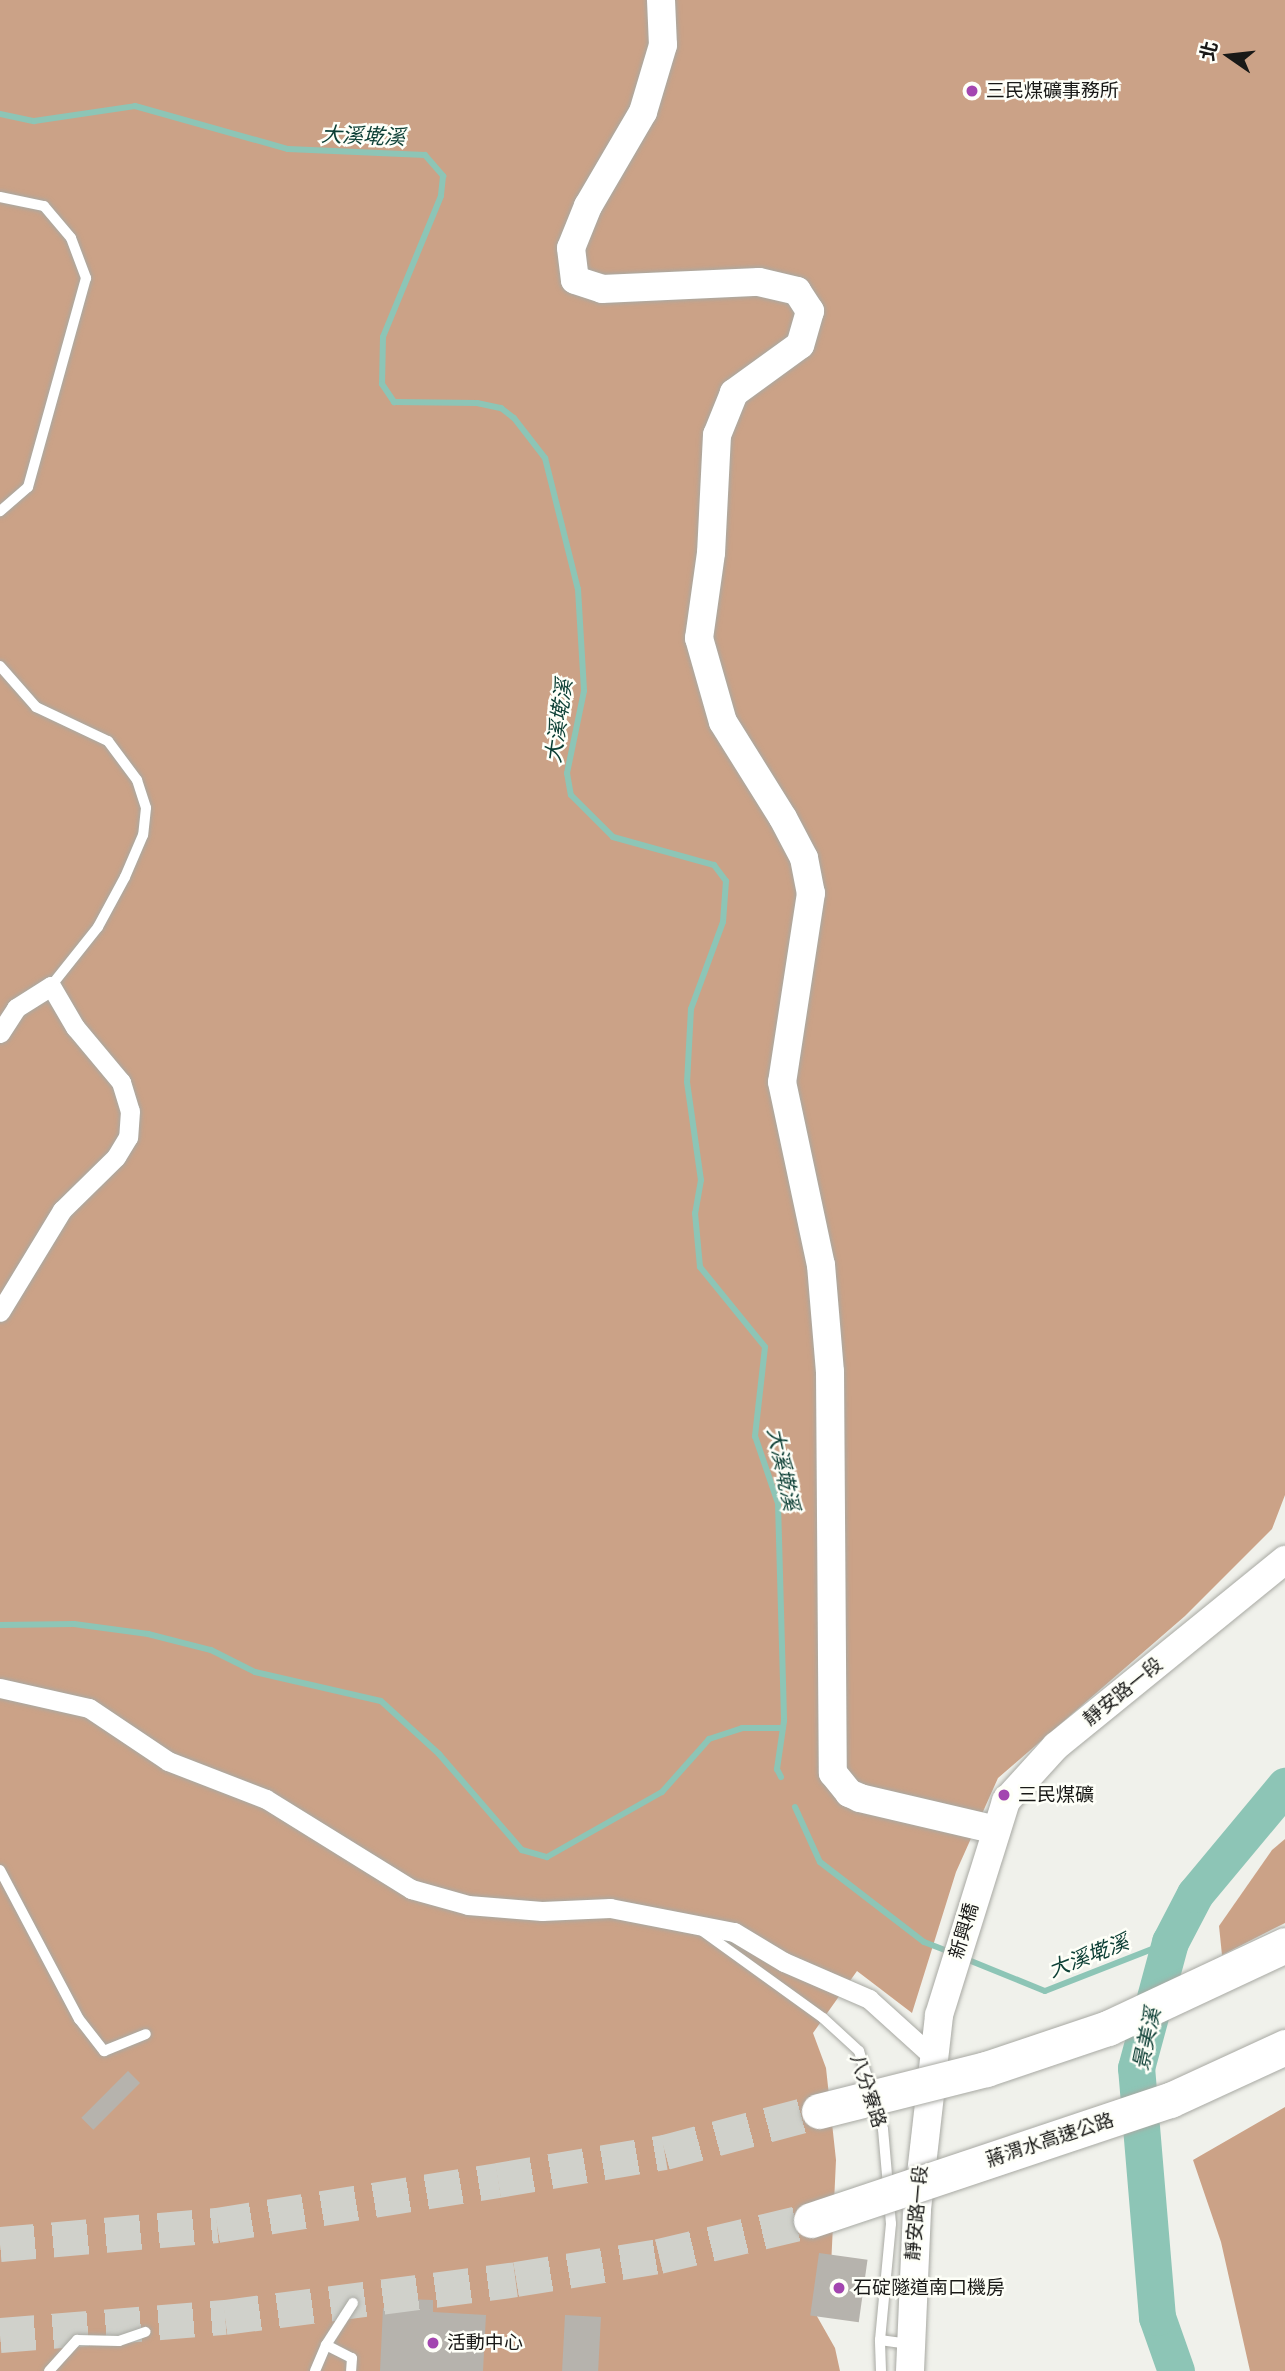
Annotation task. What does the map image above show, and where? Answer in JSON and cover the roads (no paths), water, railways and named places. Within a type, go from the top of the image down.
[{"type":"highway","points":[[819,2111],[986,2069],[1108,2028],[1285,1945]]},
{"type":"highway","name":"蔣渭水高速公路","points":[[811,2220],[1170,2100],[1285,2047]]},
{"type":"street","points":[[661,0],[663,46],[643,112],[588,206],[571,248],[575,280],[602,289],[760,282],[797,291],[810,312],[800,345],[734,393],[717,435],[711,553],[699,638],[723,723],[783,818],[804,858],[811,893],[782,1082],[821,1265],[830,1372],[833,1773],[849,1793],[860,1798],[993,1838]]},
{"type":"street","points":[[0,1033],[16,1008],[51,986],[75,1027],[121,1082],[130,1111],[128,1137],[116,1157],[62,1210],[3,1305]]},
{"type":"street","name":"靜安路一段","points":[[993,1838],[1006,1801],[1039,1761],[1285,1560]]},
{"type":"street","points":[[0,1688],[89,1709],[168,1761],[265,1799],[411,1889],[468,1905],[542,1911],[610,1908],[690,1921],[733,1932],[785,1962],[869,2000],[932,2056]]},
{"type":"street","name":"新興橋","points":[[939,2015],[993,1838]]},
{"type":"street","name":"靜安路一段","points":[[910,2358],[914,2246],[932,2056],[939,2015]]},
{"type":"lane","points":[[0,197],[44,206],[71,238],[86,278],[28,487],[0,511]]},
{"type":"lane","points":[[0,666],[36,707],[108,741],[138,780],[146,808],[143,835],[125,877],[98,927],[51,986]]},
{"type":"lane","points":[[0,1870],[79,2019],[104,2051],[146,2034]]},
{"type":"lane","name":"八分寮路","points":[[690,1921],[823,2018],[859,2051],[883,2129],[891,2224],[880,2340],[881,2371]]},
{"type":"lane","points":[[315,2371],[326,2345],[353,2303]]},
{"type":"lane","points":[[49,2371],[77,2340],[119,2342],[145,2332]]},
{"type":"lane","points":[[880,2340],[910,2358]]},
{"type":"lane","points":[[326,2345],[352,2358],[351,2371]]},
{"type":"waterway","name":"大溪墘溪","points":[[0,114],[34,121],[135,106],[288,149],[425,155],[443,176],[441,196],[383,337],[382,384],[394,402],[477,403],[501,408],[514,418],[545,458],[578,589],[584,691],[567,773],[571,795],[613,837],[714,865],[726,881],[723,922],[691,1009],[687,1082],[701,1180],[695,1213],[700,1267],[765,1347],[755,1436],[778,1503],[784,1721],[777,1769],[781,1777]]},
{"type":"waterway","points":[[0,1625],[74,1624],[148,1634],[211,1650],[255,1672],[381,1701],[439,1754],[522,1850],[547,1857],[662,1792],[709,1739],[742,1728],[783,1728]]},
{"type":"waterway","name":"景美溪","points":[[1176,2371],[1157,2317],[1136,2068],[1170,1942],[1195,1894],[1285,1786]]},
{"type":"waterway","name":"大溪墘溪","points":[[795,1807],[820,1862],[924,1942],[952,1953]]},
{"type":"waterway","name":"大溪墘溪","points":[[966,1959],[1045,1991],[1170,1942]]},
{"type":"tunnel","points":[[0,2244],[217,2225],[498,2180],[665,2152],[819,2111]]},
{"type":"tunnel","points":[[0,2335],[225,2317],[516,2279],[659,2256],[811,2220]]},
{"type":"place","name":"三民煤礦事務所","points":[[972,91]]},
{"type":"place","name":"三民煤礦","points":[[1004,1795]]},
{"type":"place","name":"石碇隧道南口機房","points":[[839,2288]]},
{"type":"place","name":"活動中心","points":[[433,2343]]}]
